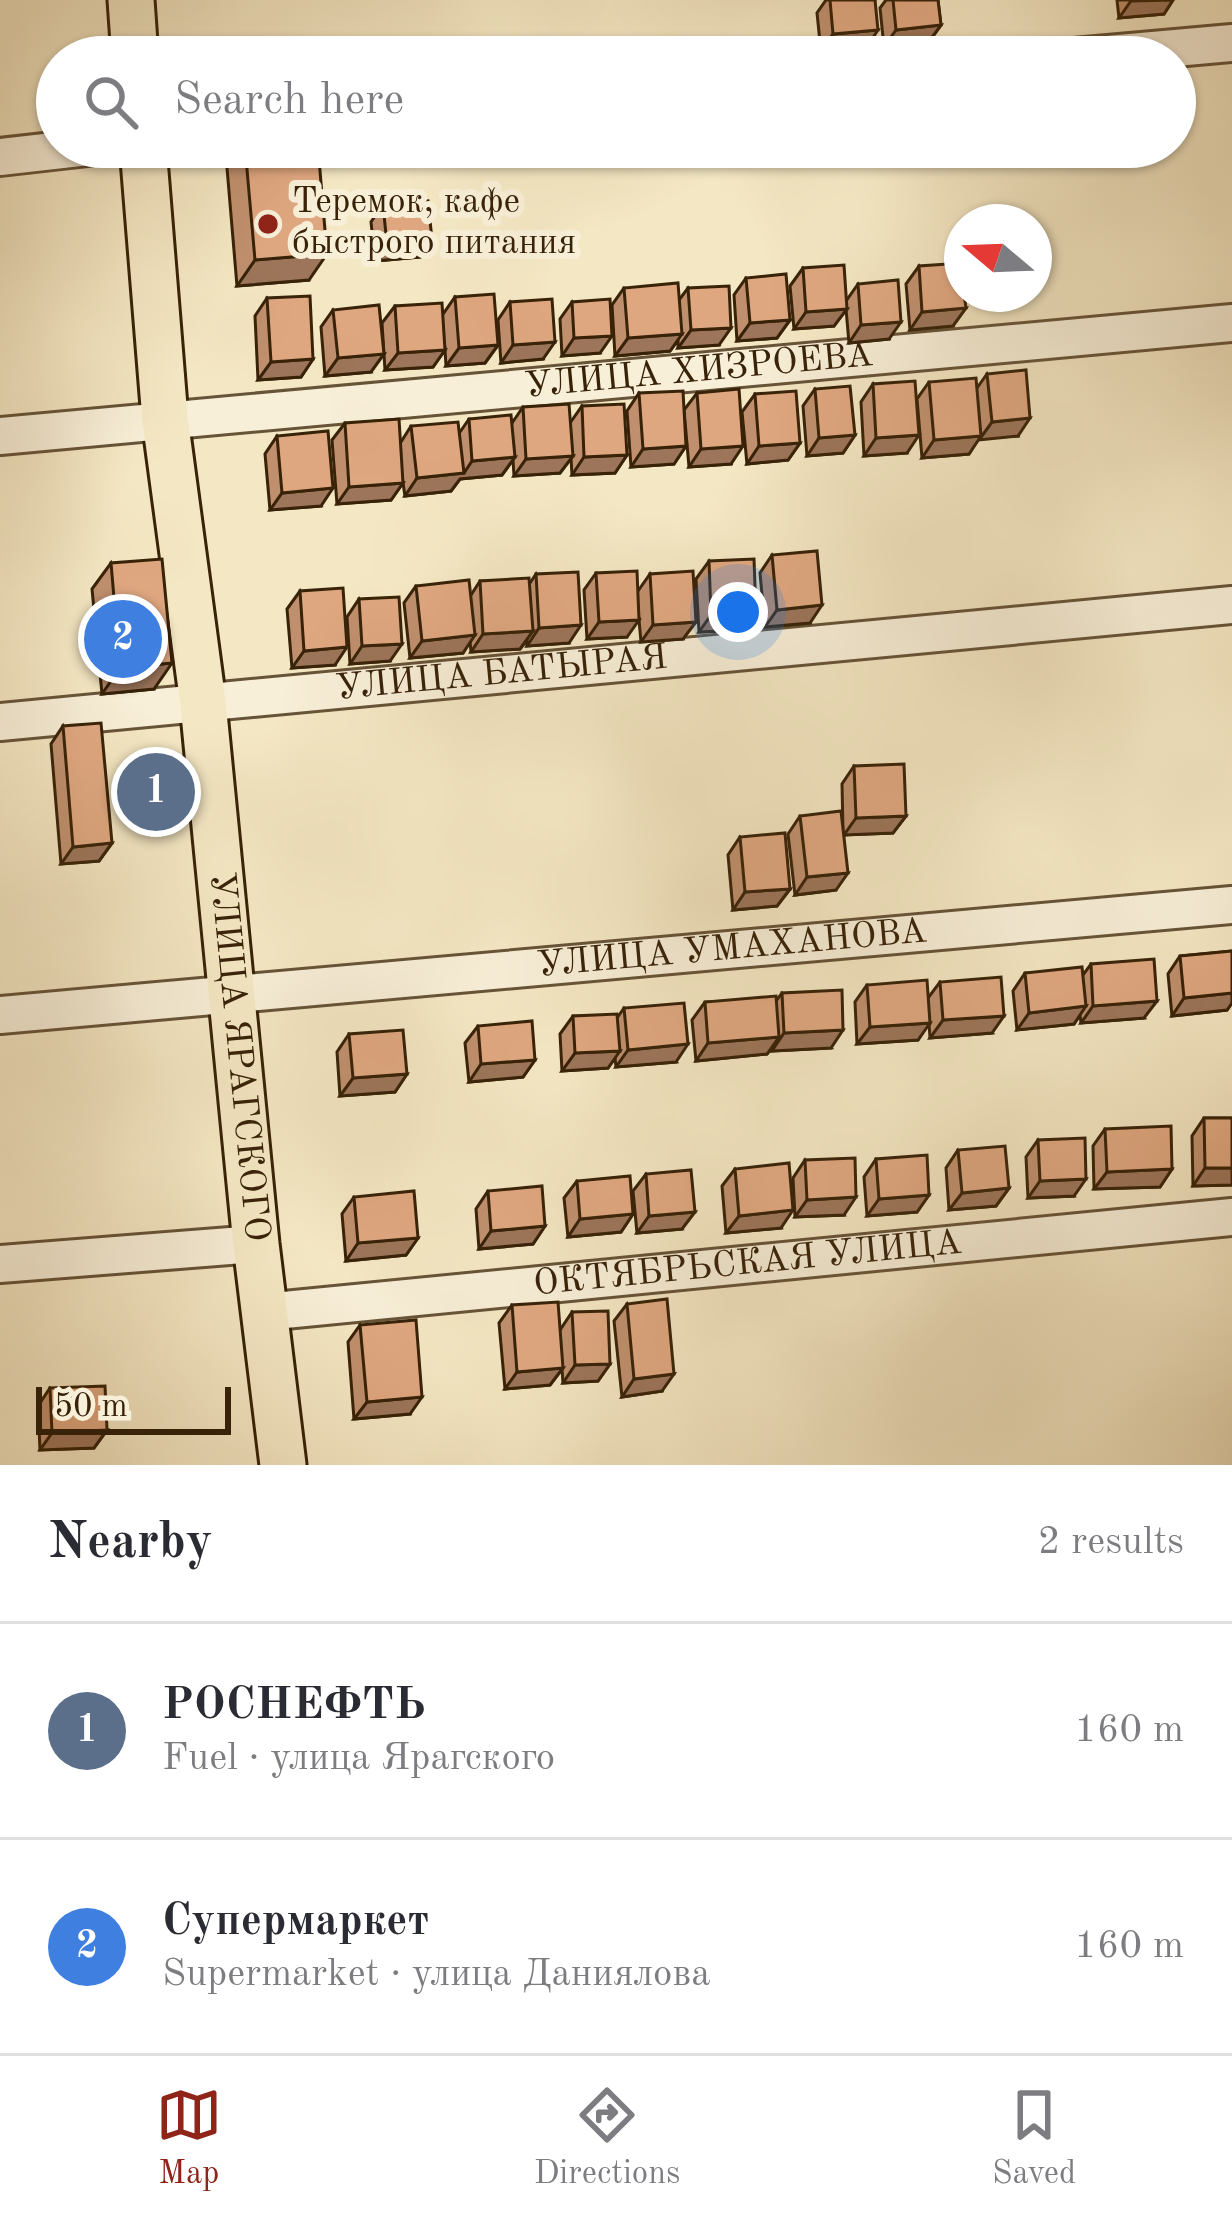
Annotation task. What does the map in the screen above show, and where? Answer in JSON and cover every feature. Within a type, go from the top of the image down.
[{"type":"main road","points":[[130,0],[133,36]]},
{"type":"main road","name":"УЛИЦА ЯРАГСКОГО","points":[[144,168],[165,419],[203,703],[256,1244],[283,1465]]},
{"type":"street","points":[[1196,46],[1232,43]]},
{"type":"street","points":[[0,157],[36,153]]},
{"type":"street","name":"УЛИЦА ХИЗРОЕВА","points":[[0,436],[1232,323]]},
{"type":"street","name":"УЛИЦА БАТЫРАЯ","points":[[0,722],[1232,605]]},
{"type":"street","name":"УЛИЦА УМАХАНОВА","points":[[0,1015],[1232,905]]},
{"type":"street","name":"ОКТЯБРЬСКАЯ УЛИЦА","points":[[264,1312],[1232,1217]]},
{"type":"street","points":[[0,1264],[256,1244]]},
{"type":"building","points":[[830,0],[875,0],[878,30],[833,34]]},
{"type":"building","points":[[893,0],[938,0],[941,25],[896,30]]},
{"type":"building","points":[[247,168],[320,168],[327,254],[255,260]]},
{"type":"building","points":[[428,201],[432,240],[387,244],[383,205]]},
{"type":"building","points":[[944,264],[944,310],[922,312],[919,266]]},
{"type":"building","points":[[844,265],[847,309],[806,312],[803,268]]},
{"type":"building","points":[[786,274],[790,320],[750,323],[746,278]]},
{"type":"building","points":[[898,280],[901,322],[861,325],[858,284]]},
{"type":"building","points":[[678,283],[682,334],[628,338],[624,288]]},
{"type":"building","points":[[729,286],[731,328],[691,330],[688,288]]},
{"type":"building","points":[[494,294],[498,345],[459,348],[455,297]]},
{"type":"building","points":[[310,296],[313,359],[271,362],[267,298]]},
{"type":"building","points":[[552,299],[555,342],[513,345],[510,302]]},
{"type":"building","points":[[610,299],[612,336],[574,338],[572,302]]},
{"type":"building","points":[[442,303],[445,350],[398,353],[395,306]]},
{"type":"building","points":[[379,305],[384,354],[338,358],[333,310]]},
{"type":"building","points":[[1026,370],[1030,418],[992,422],[987,374]]},
{"type":"building","points":[[976,378],[981,436],[934,440],[929,382]]},
{"type":"building","points":[[915,381],[919,435],[876,438],[873,384]]},
{"type":"building","points":[[850,386],[855,435],[819,438],[815,389]]},
{"type":"building","points":[[739,389],[743,446],[701,449],[697,393]]},
{"type":"building","points":[[683,391],[686,446],[643,449],[639,393]]},
{"type":"building","points":[[796,391],[800,443],[759,446],[755,394]]},
{"type":"building","points":[[569,404],[573,456],[526,459],[523,407]]},
{"type":"building","points":[[624,404],[627,455],[584,457],[582,406]]},
{"type":"building","points":[[511,415],[515,457],[472,461],[469,419]]},
{"type":"building","points":[[399,419],[403,483],[349,487],[345,423]]},
{"type":"building","points":[[458,422],[464,473],[417,478],[411,426]]},
{"type":"building","points":[[328,431],[333,488],[282,493],[277,436]]},
{"type":"building","points":[[817,551],[822,605],[777,610],[772,555]]},
{"type":"building","points":[[162,559],[172,663],[120,668],[111,563]]},
{"type":"building","points":[[754,559],[756,613],[711,615],[709,561]]},
{"type":"building","points":[[637,571],[639,620],[599,622],[596,573]]},
{"type":"building","points":[[693,571],[696,622],[653,625],[650,574]]},
{"type":"building","points":[[578,572],[581,625],[539,628],[536,574]]},
{"type":"building","points":[[529,578],[533,631],[483,634],[480,581]]},
{"type":"building","points":[[469,580],[475,635],[422,641],[416,586]]},
{"type":"building","points":[[343,588],[347,647],[304,651],[300,591]]},
{"type":"building","points":[[399,597],[402,644],[362,646],[359,599]]},
{"type":"building","points":[[101,723],[112,843],[73,847],[63,726]]},
{"type":"building","points":[[904,764],[906,816],[856,818],[854,766]]},
{"type":"building","points":[[841,811],[848,873],[807,877],[800,816]]},
{"type":"building","points":[[785,833],[790,889],[745,892],[740,837]]},
{"type":"building","points":[[1232,951],[1232,993],[1184,998],[1180,956]]},
{"type":"building","points":[[1154,959],[1157,1001],[1093,1006],[1091,964]]},
{"type":"building","points":[[1082,967],[1086,1006],[1029,1013],[1025,973]]},
{"type":"building","points":[[1001,977],[1004,1016],[943,1020],[940,982]]},
{"type":"building","points":[[927,980],[930,1023],[870,1027],[867,985]]},
{"type":"building","points":[[842,990],[843,1030],[784,1033],[782,993]]},
{"type":"building","points":[[776,996],[779,1037],[708,1043],[705,1002]]},
{"type":"building","points":[[684,1003],[688,1044],[628,1050],[624,1008]]},
{"type":"building","points":[[617,1014],[620,1051],[575,1053],[573,1016]]},
{"type":"building","points":[[532,1021],[535,1060],[481,1064],[478,1026]]},
{"type":"building","points":[[403,1030],[407,1074],[353,1078],[349,1034]]},
{"type":"building","points":[[1204,1118],[1232,1118],[1232,1168],[1205,1168]]},
{"type":"building","points":[[1171,1126],[1172,1169],[1107,1172],[1105,1129]]},
{"type":"building","points":[[1085,1138],[1086,1179],[1040,1181],[1038,1140]]},
{"type":"building","points":[[1005,1146],[1009,1188],[962,1193],[958,1150]]},
{"type":"building","points":[[927,1155],[929,1195],[879,1199],[876,1159]]},
{"type":"building","points":[[855,1158],[856,1197],[807,1200],[805,1160]]},
{"type":"building","points":[[789,1163],[793,1210],[739,1216],[735,1169]]},
{"type":"building","points":[[691,1170],[695,1212],[649,1216],[646,1174]]},
{"type":"building","points":[[630,1176],[633,1214],[580,1219],[577,1181]]},
{"type":"building","points":[[542,1186],[545,1226],[491,1231],[488,1191]]},
{"type":"building","points":[[414,1191],[418,1238],[358,1243],[354,1197]]},
{"type":"building","points":[[667,1299],[674,1374],[634,1379],[627,1304]]},
{"type":"building","points":[[558,1302],[563,1368],[517,1372],[512,1305]]},
{"type":"building","points":[[608,1311],[610,1364],[575,1365],[572,1312]]},
{"type":"building","points":[[416,1320],[422,1397],[367,1402],[360,1325]]},
{"type":"building","points":[[105,1386],[107,1430],[52,1433],[50,1388]]},
{"type":"place","name":"Теремок, кафе быстрого питания","points":[[268,224]]},
{"type":"place","name":"Супермаркет","points":[[123,639]]},
{"type":"place","name":"РОСНЕФТЬ","points":[[156,792]]}]
